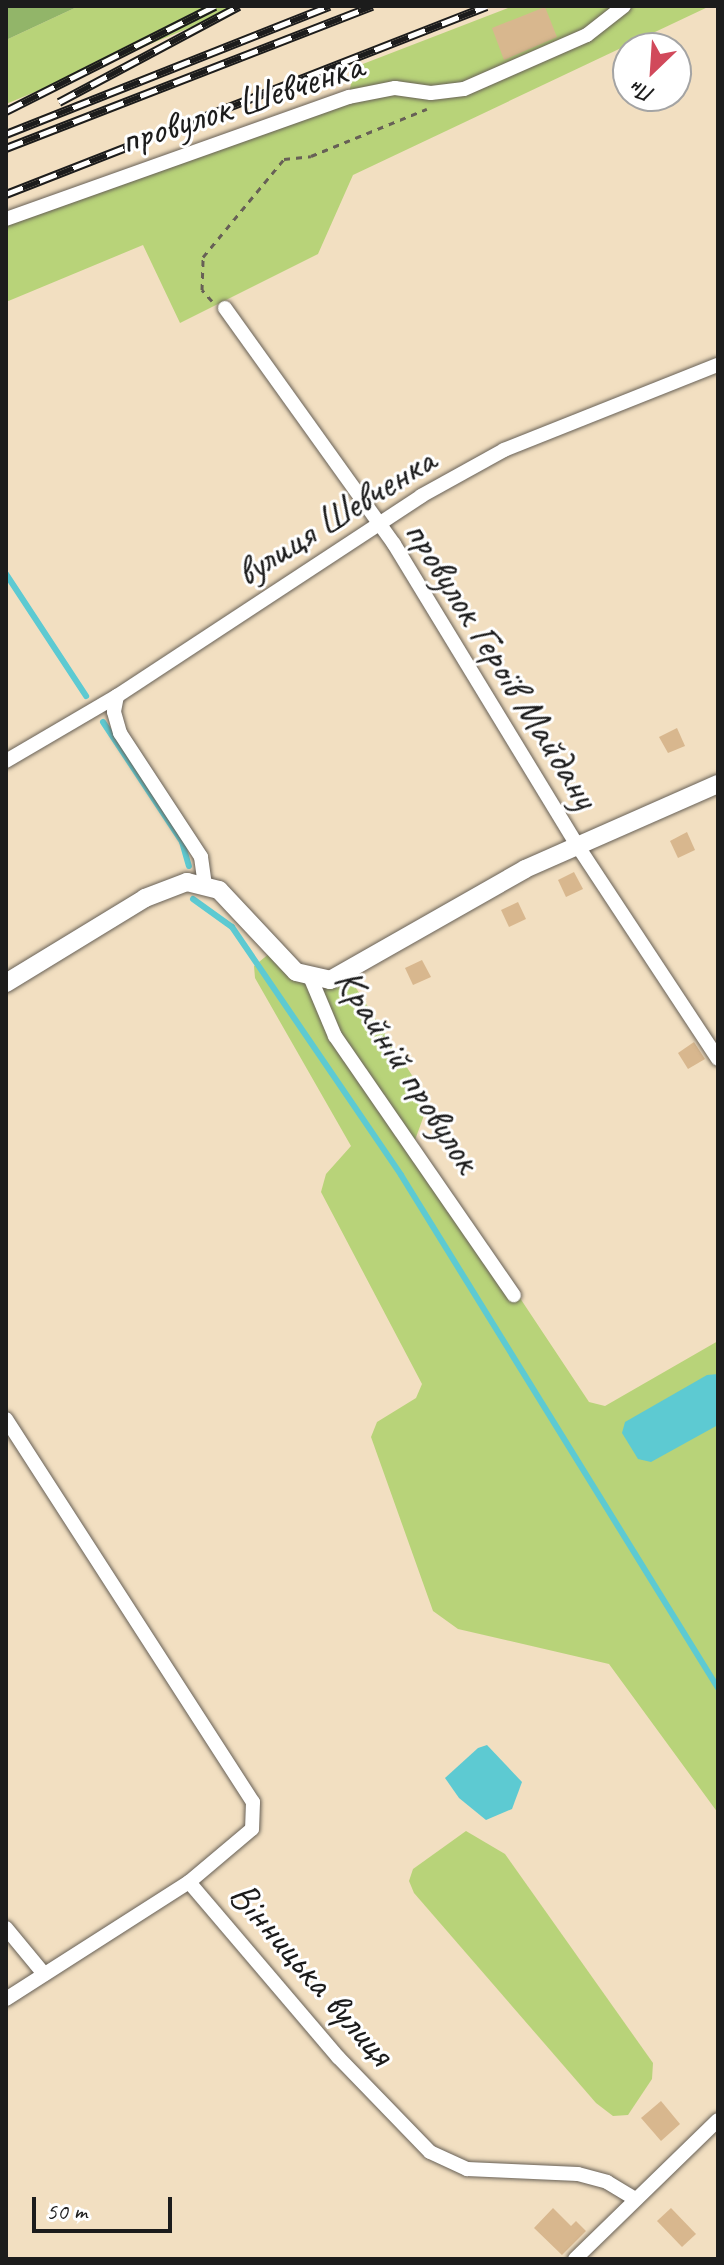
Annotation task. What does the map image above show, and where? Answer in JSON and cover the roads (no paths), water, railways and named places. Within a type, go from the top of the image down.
[{"type":"street","name":"провулок Шевченка","points":[[6,219],[349,97],[395,88],[450,92],[528,65],[587,35],[624,6]]},
{"type":"street","name":"провулок Героїв Майдану","points":[[225,308],[377,524],[577,845],[718,1059]]},
{"type":"street","name":"вулиця Шевченка","points":[[6,761],[117,696],[377,524],[504,450],[718,365]]},
{"type":"street","points":[[6,983],[157,893],[187,882],[205,884],[201,857],[120,733],[114,712],[117,696]]},
{"type":"street","points":[[311,979],[347,974],[525,869],[718,784]]},
{"type":"street","name":"Крайній провулок","points":[[205,884],[229,897],[282,958],[311,979],[335,1036],[514,1295]]},
{"type":"street","name":"Вінницька вулиця","points":[[6,1419],[253,1802],[252,1829],[189,1882],[338,2057],[430,2152],[467,2169],[578,2174],[607,2182],[634,2198]]},
{"type":"street","points":[[6,1999],[189,1882]]},
{"type":"street","points":[[6,1928],[44,1974]]},
{"type":"street","points":[[575,2259],[634,2198],[718,2120]]},
{"type":"water","points":[[718,1374],[718,1425],[651,1462],[638,1459],[622,1433],[625,1422],[707,1375]]},
{"type":"water","points":[[487,1745],[522,1782],[512,1809],[486,1820],[459,1798],[445,1778],[478,1748]]},
{"type":"waterway","points":[[6,574],[86,696]]},
{"type":"waterway","points":[[103,722],[182,842],[189,866]]},
{"type":"waterway","points":[[193,899],[232,927],[401,1175],[718,1688]]},
{"type":"railway","points":[[6,111],[215,6]]},
{"type":"railway","points":[[59,102],[239,6]]},
{"type":"railway","points":[[6,134],[330,6]]},
{"type":"railway","points":[[6,148],[372,6]]},
{"type":"railway","points":[[6,194],[487,6]]}]
